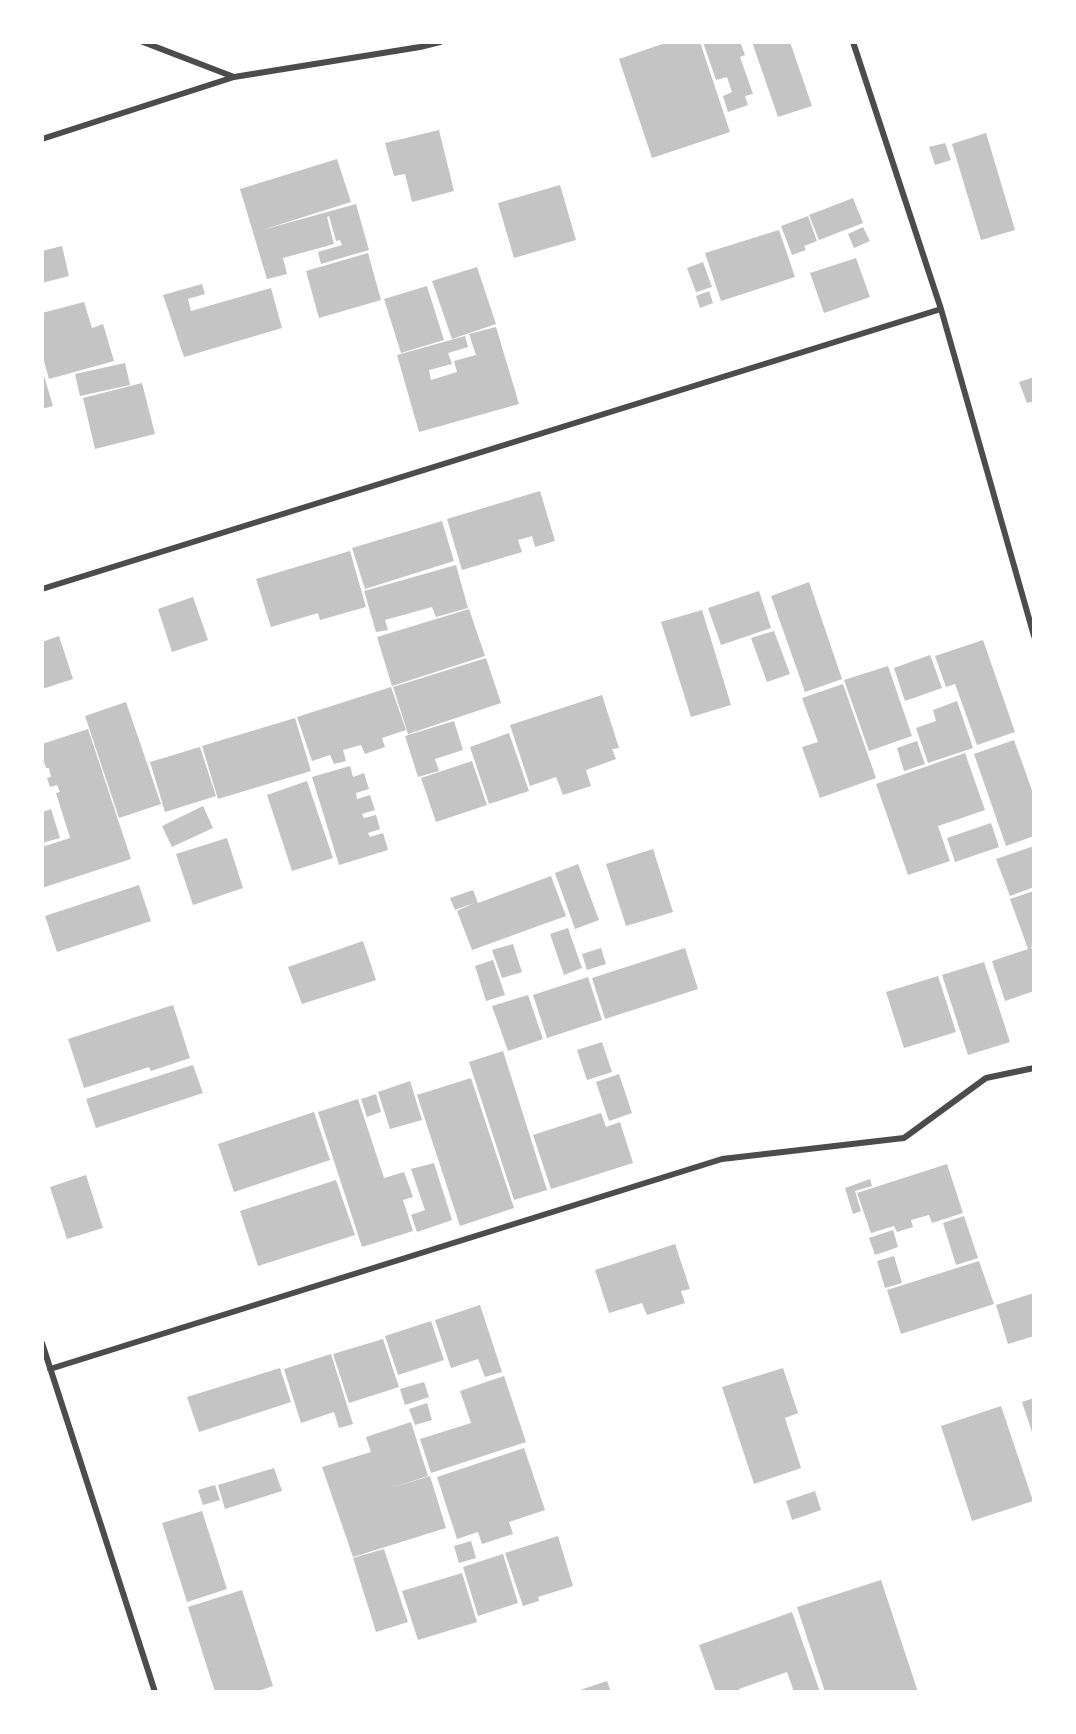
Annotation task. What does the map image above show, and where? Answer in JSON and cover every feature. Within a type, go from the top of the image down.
[{"type":"street","points":[[143,42],[234,77]]},
{"type":"street","points":[[42,139],[234,77],[440,42]]},
{"type":"street","points":[[852,42],[941,309],[1034,636]]},
{"type":"street","points":[[42,589],[941,309]]},
{"type":"street","points":[[50,1369],[722,1159],[904,1138],[986,1078],[1034,1068]]},
{"type":"street","points":[[42,1343],[155,1692]]},
{"type":"building","points":[[668,42],[700,42],[730,132],[652,158],[619,59]]},
{"type":"building","points":[[703,42],[740,42],[745,55],[740,57],[753,94],[745,96],[748,105],[728,112],[723,96],[732,92],[727,77],[716,80]]},
{"type":"building","points":[[752,42],[790,42],[812,106],[778,117]]},
{"type":"building","points":[[439,130],[454,191],[412,202],[405,174],[394,176],[385,143]]},
{"type":"building","points":[[986,133],[1015,230],[981,240],[952,144]]},
{"type":"building","points":[[945,143],[951,160],[935,165],[929,147]]},
{"type":"building","points":[[337,159],[351,202],[262,230],[356,204],[369,250],[321,264],[318,252],[342,245],[340,240],[336,241],[329,216],[327,217],[334,244],[283,258],[287,274],[267,279],[240,189]]},
{"type":"building","points":[[560,185],[576,240],[514,258],[498,203]]},
{"type":"building","points":[[853,198],[863,223],[819,240],[809,215]]},
{"type":"building","points":[[808,216],[817,241],[804,246],[806,250],[792,255],[781,226]]},
{"type":"building","points":[[863,227],[870,241],[854,248],[848,234]]},
{"type":"building","points":[[779,230],[795,277],[721,301],[705,253]]},
{"type":"building","points":[[62,246],[69,276],[42,283],[42,251]]},
{"type":"building","points":[[368,253],[381,300],[319,318],[306,271]]},
{"type":"building","points":[[856,258],[870,297],[824,313],[810,273]]},
{"type":"building","points":[[703,262],[712,287],[696,292],[687,268]]},
{"type":"building","points":[[477,267],[496,324],[452,339],[432,281]]},
{"type":"building","points":[[202,284],[205,294],[188,299],[191,311],[271,288],[282,328],[184,357],[163,295]]},
{"type":"building","points":[[427,286],[444,340],[401,353],[384,299]]},
{"type":"building","points":[[709,291],[713,303],[700,308],[696,296]]},
{"type":"building","points":[[84,302],[92,328],[103,324],[114,361],[49,379],[42,354],[42,313]]},
{"type":"building","points":[[496,327],[519,404],[419,432],[397,355],[465,336],[468,347],[448,353],[452,364],[429,370],[431,380],[457,372],[454,361],[476,355],[469,334]]},
{"type":"building","points":[[125,363],[130,385],[80,396],[75,374]]},
{"type":"building","points":[[42,369],[53,406],[42,409]]},
{"type":"building","points":[[1034,377],[1034,401],[1027,403],[1019,382]]},
{"type":"building","points":[[142,383],[155,434],[95,449],[83,398]]},
{"type":"building","points":[[540,491],[555,541],[535,547],[532,536],[518,540],[522,552],[462,570],[447,519]]},
{"type":"building","points":[[442,521],[454,561],[365,589],[352,548]]},
{"type":"building","points":[[350,551],[366,607],[320,620],[318,613],[271,627],[256,579]]},
{"type":"building","points":[[456,565],[468,608],[436,617],[432,607],[385,620],[388,630],[376,632],[364,591]]},
{"type":"building","points":[[809,582],[842,679],[805,692],[771,596]]},
{"type":"building","points":[[759,591],[771,628],[721,645],[708,608]]},
{"type":"building","points":[[193,597],[208,640],[172,652],[158,609]]},
{"type":"building","points":[[469,609],[485,656],[392,686],[377,637]]},
{"type":"building","points":[[702,610],[731,705],[691,717],[661,622]]},
{"type":"building","points":[[774,631],[790,674],[767,682],[751,638]]},
{"type":"building","points":[[59,636],[73,679],[42,689],[42,642]]},
{"type":"building","points":[[983,640],[1015,732],[977,745],[955,684],[946,687],[935,656]]},
{"type":"building","points":[[930,655],[942,688],[905,701],[894,668]]},
{"type":"building","points":[[486,658],[501,703],[408,734],[393,687]]},
{"type":"building","points":[[888,666],[912,736],[869,751],[844,680]]},
{"type":"building","points":[[843,684],[876,778],[820,798],[802,747],[818,742],[802,698]]},
{"type":"building","points":[[391,687],[406,730],[382,738],[385,747],[365,754],[361,745],[343,750],[346,761],[334,764],[330,755],[312,761],[297,717]]},
{"type":"building","points":[[602,695],[619,748],[612,749],[616,759],[586,770],[591,786],[563,795],[556,777],[530,786],[510,725]]},
{"type":"building","points":[[957,701],[973,748],[928,763],[916,728],[936,721],[933,710]]},
{"type":"building","points":[[126,702],[161,804],[119,818],[85,716]]},
{"type":"building","points":[[295,718],[311,771],[218,799],[202,746]]},
{"type":"building","points":[[454,721],[463,750],[435,759],[439,771],[418,777],[405,736]]},
{"type":"building","points":[[88,729],[131,859],[42,888],[42,847],[70,838],[56,793],[60,792],[57,785],[50,787],[47,778],[51,777],[42,756],[42,744]]},
{"type":"building","points":[[509,733],[529,791],[489,804],[470,747]]},
{"type":"building","points":[[1014,740],[1034,796],[1034,836],[1006,846],[974,754]]},
{"type":"building","points":[[917,741],[925,764],[904,771],[897,748]]},
{"type":"building","points":[[200,747],[216,796],[165,812],[150,762]]},
{"type":"building","points":[[965,753],[985,810],[938,826],[950,861],[908,875],[876,784]]},
{"type":"building","points":[[472,761],[487,805],[436,822],[421,778]]},
{"type":"building","points":[[350,766],[353,777],[364,773],[369,789],[356,793],[357,799],[370,795],[375,810],[362,814],[364,818],[376,815],[380,829],[368,833],[370,837],[383,833],[388,850],[339,865],[312,777]]},
{"type":"building","points":[[307,781],[333,858],[292,871],[267,795]]},
{"type":"building","points":[[203,806],[213,828],[172,847],[162,826]]},
{"type":"building","points":[[51,809],[60,838],[42,843],[42,812]]},
{"type":"building","points":[[991,823],[999,847],[955,862],[947,838]]},
{"type":"building","points":[[227,838],[243,888],[193,905],[176,854]]},
{"type":"building","points":[[1034,846],[1034,887],[1010,896],[996,859]]},
{"type":"building","points":[[653,849],[673,912],[626,926],[606,864]]},
{"type":"building","points":[[578,864],[599,920],[575,929],[555,873]]},
{"type":"building","points":[[551,876],[566,916],[472,950],[457,911],[474,903],[455,910],[450,898],[473,890],[478,903]]},
{"type":"building","points":[[139,885],[151,921],[57,952],[45,916]]},
{"type":"building","points":[[1034,891],[1034,946],[1031,947],[1034,955],[1034,991],[1005,1001],[992,961],[1028,949],[1010,899]]},
{"type":"building","points":[[568,928],[582,968],[564,975],[550,934]]},
{"type":"building","points":[[363,941],[376,980],[302,1004],[288,967]]},
{"type":"building","points":[[513,944],[522,972],[502,978],[492,950]]},
{"type":"building","points":[[601,948],[606,964],[587,970],[582,954]]},
{"type":"building","points":[[685,948],[698,989],[605,1019],[592,978]]},
{"type":"building","points":[[493,960],[505,995],[486,1001],[475,966]]},
{"type":"building","points":[[984,962],[1010,1042],[968,1055],[942,975]]},
{"type":"building","points":[[938,976],[956,1032],[904,1048],[886,992]]},
{"type":"building","points":[[588,977],[602,1020],[547,1038],[533,995]]},
{"type":"building","points":[[528,995],[543,1039],[508,1051],[492,1006]]},
{"type":"building","points":[[173,1005],[190,1058],[151,1071],[149,1067],[84,1088],[68,1039]]},
{"type":"building","points":[[602,1042],[612,1072],[587,1080],[577,1050]]},
{"type":"building","points":[[503,1051],[547,1190],[514,1200],[469,1062]]},
{"type":"building","points":[[193,1065],[203,1093],[96,1128],[86,1099]]},
{"type":"building","points":[[619,1074],[632,1113],[609,1121],[596,1082]]},
{"type":"building","points":[[471,1078],[514,1208],[460,1226],[417,1095]]},
{"type":"building","points":[[410,1081],[422,1120],[390,1129],[378,1092]]},
{"type":"building","points":[[376,1094],[381,1112],[367,1117],[361,1099]]},
{"type":"building","points":[[358,1099],[384,1178],[404,1172],[413,1197],[403,1200],[413,1231],[362,1247],[318,1112]]},
{"type":"building","points":[[314,1112],[330,1160],[234,1192],[218,1144]]},
{"type":"building","points":[[601,1113],[606,1127],[620,1122],[633,1163],[551,1189],[533,1135]]},
{"type":"building","points":[[434,1163],[452,1220],[417,1232],[411,1215],[425,1210],[411,1169]]},
{"type":"building","points":[[947,1164],[963,1213],[932,1223],[929,1215],[911,1220],[913,1227],[897,1232],[894,1226],[871,1233],[857,1193]]},
{"type":"building","points":[[86,1175],[103,1228],[67,1239],[50,1187]]},
{"type":"building","points":[[870,1179],[872,1186],[855,1191],[861,1211],[853,1214],[845,1188]]},
{"type":"building","points":[[336,1180],[355,1235],[258,1266],[240,1211]]},
{"type":"building","points":[[964,1216],[978,1258],[956,1265],[943,1223]]},
{"type":"building","points":[[893,1230],[898,1247],[875,1255],[869,1238]]},
{"type":"building","points":[[675,1244],[690,1289],[681,1291],[685,1303],[647,1315],[642,1303],[609,1313],[595,1270]]},
{"type":"building","points":[[894,1256],[902,1283],[885,1288],[877,1261]]},
{"type":"building","points":[[979,1261],[994,1304],[901,1334],[887,1290]]},
{"type":"building","points":[[1034,1293],[1034,1336],[1008,1344],[996,1305]]},
{"type":"building","points":[[480,1305],[502,1372],[485,1377],[478,1359],[451,1368],[435,1320]]},
{"type":"building","points":[[431,1321],[444,1360],[398,1375],[385,1336]]},
{"type":"building","points":[[383,1339],[399,1387],[349,1403],[333,1354]]},
{"type":"building","points":[[331,1354],[353,1424],[339,1428],[334,1412],[301,1423],[284,1369]]},
{"type":"building","points":[[280,1368],[291,1402],[199,1432],[187,1397]]},
{"type":"building","points":[[783,1368],[798,1413],[785,1418],[801,1468],[754,1484],[722,1387]]},
{"type":"building","points":[[504,1376],[526,1442],[431,1473],[420,1439],[471,1423],[460,1391]]},
{"type":"building","points":[[424,1382],[429,1397],[405,1405],[400,1389]]},
{"type":"building","points":[[1034,1398],[1034,1438],[1022,1402]]},
{"type":"building","points":[[427,1403],[432,1420],[415,1425],[409,1409]]},
{"type":"building","points":[[1001,1406],[1033,1501],[972,1521],[941,1426]]},
{"type":"building","points":[[411,1422],[428,1476],[388,1489],[430,1476],[446,1528],[353,1557],[322,1467],[371,1452],[366,1437]]},
{"type":"building","points":[[524,1448],[545,1510],[509,1522],[513,1534],[482,1544],[478,1532],[457,1539],[437,1477]]},
{"type":"building","points":[[274,1468],[282,1491],[225,1509],[218,1485]]},
{"type":"building","points":[[215,1485],[220,1500],[203,1505],[198,1490]]},
{"type":"building","points":[[815,1491],[821,1510],[792,1520],[786,1501]]},
{"type":"building","points":[[202,1511],[227,1589],[187,1602],[162,1523]]},
{"type":"building","points":[[558,1536],[573,1586],[538,1597],[539,1601],[523,1606],[505,1553]]},
{"type":"building","points":[[471,1541],[476,1558],[459,1563],[454,1546]]},
{"type":"building","points":[[384,1549],[408,1622],[376,1632],[353,1558]]},
{"type":"building","points":[[503,1554],[518,1603],[478,1616],[463,1567]]},
{"type":"building","points":[[462,1573],[477,1622],[418,1640],[402,1591]]},
{"type":"building","points":[[881,1580],[918,1692],[825,1692],[797,1607]]},
{"type":"building","points":[[242,1590],[273,1686],[255,1692],[215,1692],[188,1607]]},
{"type":"building","points":[[792,1612],[820,1692],[794,1692],[787,1672],[739,1689],[740,1692],[716,1692],[699,1645]]},
{"type":"building","points":[[607,1681],[611,1692],[574,1692]]}]
